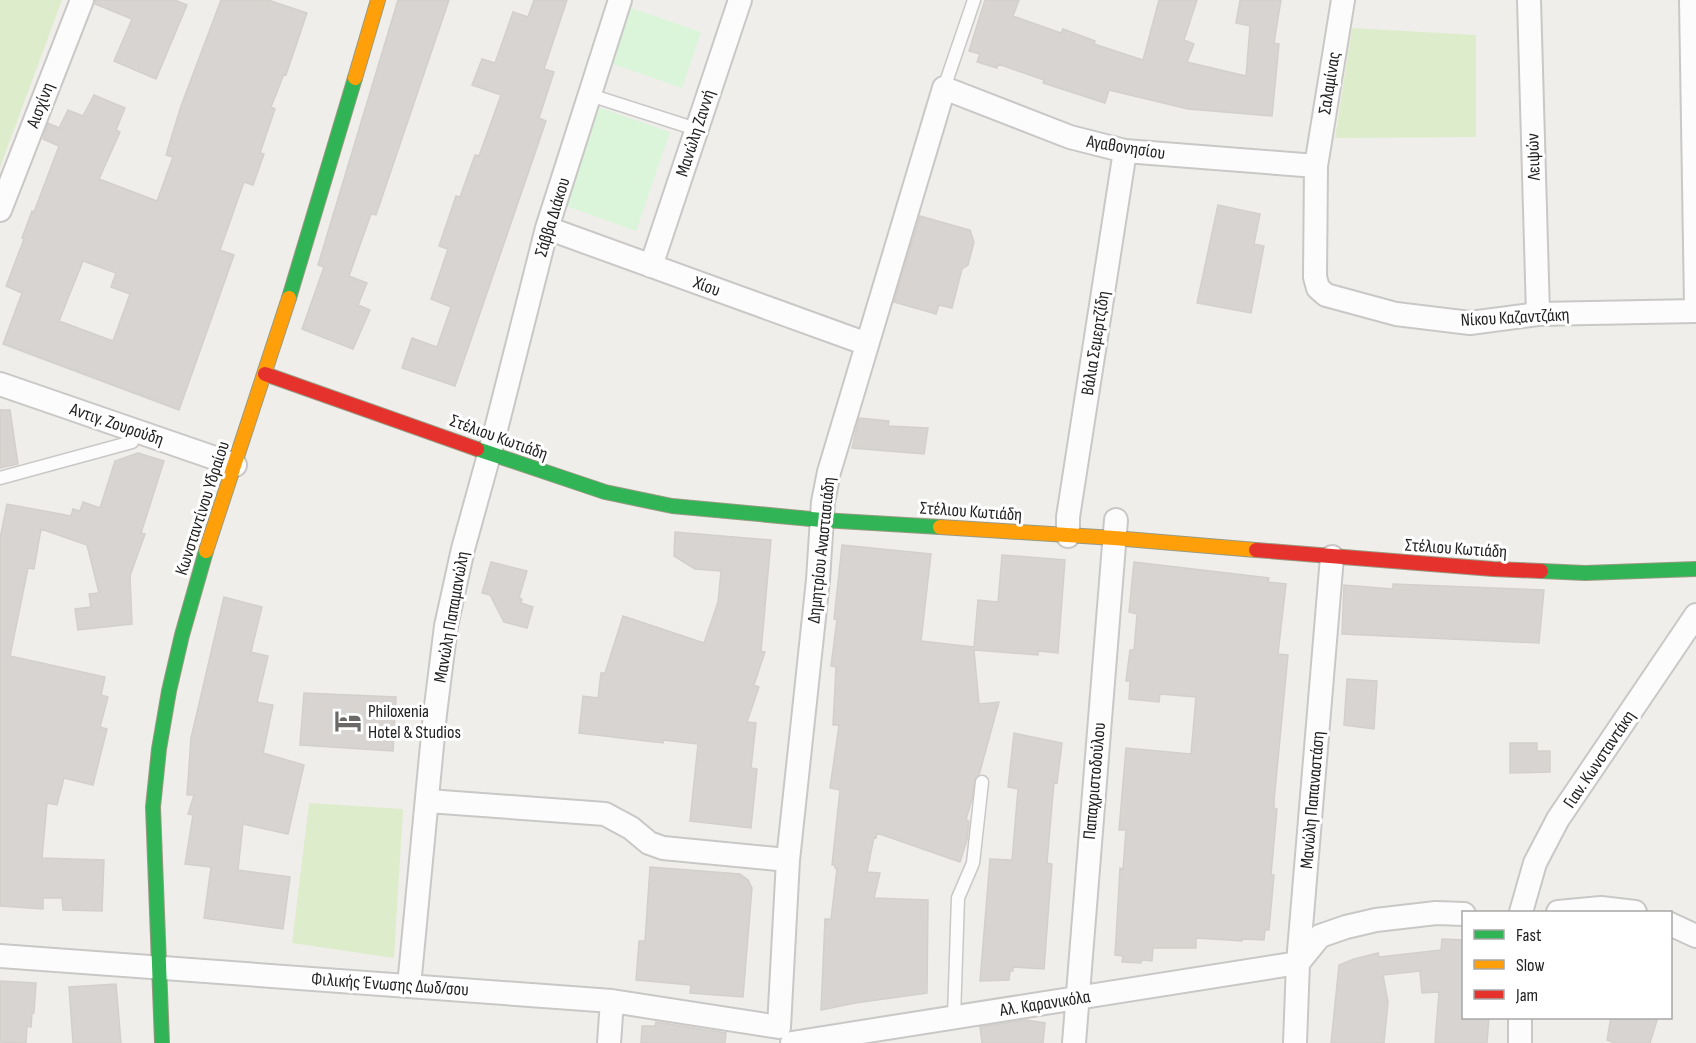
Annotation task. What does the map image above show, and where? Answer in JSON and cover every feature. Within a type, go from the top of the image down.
[{"type":"street","name":"Αισχίνη","points":[[0,210],[81,0]]},
{"type":"street","name":"Κωνσταντίνου Υδραίου","points":[[162,1043],[153,807],[155,770],[172,671],[198,577],[265,374],[276,359],[378,0]]},
{"type":"street","name":"Σάββα Διάκου","points":[[493,440],[547,228],[621,0]]},
{"type":"street","name":"Μανώλη Ζαννή","points":[[651,266],[740,0]]},
{"type":"street","name":"Σαλαμίνας","points":[[1316,166],[1343,0]]},
{"type":"street","name":"Λειψών","points":[[1529,0],[1538,314]]},
{"type":"street","points":[[1691,0],[1696,305]]},
{"type":"street","name":"Αγαθονησίου","points":[[944,88],[1070,137],[1125,151],[1316,166]]},
{"type":"street","name":"Δημητρίου Αναστασιάδη","points":[[786,1035],[788,860],[823,506],[835,449],[944,88]]},
{"type":"street","name":"Βάλια Σεμερτζίδη","points":[[1068,521],[1125,151]]},
{"type":"street","name":"Νίκου Καζαντζάκη","points":[[1316,166],[1315,277],[1318,288],[1326,295],[1396,314],[1470,323],[1538,314],[1696,310]]},
{"type":"street","name":"Χίου","points":[[547,228],[867,344]]},
{"type":"street","name":"Στέλιου Κωτιάδη","points":[[265,374],[493,440],[570,481],[639,500],[699,510],[823,506],[1115,524],[1332,556],[1550,572],[1696,569]]},
{"type":"street","name":"Αντιγ. Ζουρούδη","points":[[0,384],[235,465]]},
{"type":"street","name":"Μανώλη Παπαμανώλη","points":[[409,986],[435,714],[446,626],[463,549],[493,440]]},
{"type":"street","name":"Παπαχριστοδούλου","points":[[1074,1043],[1115,524]]},
{"type":"street","name":"Μανώλη Παπαναστάση","points":[[1295,1043],[1298,963],[1332,556]]},
{"type":"street","name":"Γιαν. Κωνσταντάκη","points":[[1521,911],[1535,863],[1558,819],[1696,615]]},
{"type":"street","points":[[428,801],[605,814],[631,828],[649,843],[663,848],[788,860]]},
{"type":"street","points":[[1569,911],[1601,908],[1626,911]]},
{"type":"street","points":[[1298,963],[1320,936],[1346,927],[1376,920],[1436,913],[1462,914]]},
{"type":"street","points":[[1672,924],[1696,936]]},
{"type":"street","name":"Φιλικής Ένωσης Δωδ/σου","points":[[0,956],[612,1001],[786,1035]]},
{"type":"street","name":"Αλ. Καρανικόλα","points":[[786,1035],[954,1017],[1298,963]]},
{"type":"street","points":[[609,1043],[612,1001]]},
{"type":"street","points":[[1520,1019],[1520,1043]]},
{"type":"lane","points":[[944,88],[974,0]]},
{"type":"lane","points":[[590,95],[696,129]]},
{"type":"lane","points":[[0,478],[132,442]]},
{"type":"lane","points":[[954,1017],[958,898],[974,862],[982,782]]},
{"type":"green space","points":[[0,0],[62,0],[0,167]]},
{"type":"green space","points":[[625,6],[701,32],[682,88],[607,62]]},
{"type":"green space","points":[[1352,28],[1476,35],[1476,137],[1335,138]]},
{"type":"green space","points":[[589,104],[670,132],[636,231],[555,202]]},
{"type":"green space","points":[[309,803],[403,809],[394,958],[292,943]]},
{"type":"building","points":[[95,0],[175,0],[187,5],[156,79],[114,61],[132,19],[95,4]]},
{"type":"building","points":[[221,0],[268,0],[307,13],[286,75],[284,74],[271,107],[275,109],[260,153],[264,154],[253,185],[244,182],[220,250],[234,255],[179,410],[3,344],[22,293],[6,286],[32,211],[34,212],[59,146],[43,139],[48,123],[59,128],[68,110],[83,116],[94,95],[125,108],[116,130],[120,132],[99,179],[157,201],[173,157],[166,155],[181,106]],"holes":[[[83,261],[116,273],[111,287],[130,294],[113,341],[59,321]]]},
{"type":"building","points":[[398,0],[449,0],[376,215],[371,214],[349,276],[367,283],[358,305],[370,310],[353,349],[302,329],[324,267],[318,265]]},
{"type":"building","points":[[534,0],[567,0],[544,69],[554,72],[539,118],[546,121],[455,386],[402,368],[412,338],[437,347],[451,307],[431,299],[448,249],[439,246],[456,196],[460,197],[475,155],[479,156],[501,95],[472,85],[482,59],[495,63],[513,12],[528,17]]},
{"type":"building","points":[[985,0],[1019,0],[1013,16],[1061,33],[1063,29],[1095,41],[1094,44],[1143,60],[1159,0],[1197,0],[1184,40],[1194,44],[1187,62],[1246,76],[1250,26],[1236,23],[1240,0],[1281,0],[1274,43],[1279,44],[1272,116],[1188,109],[1109,90],[1105,103],[1043,83],[1044,80],[998,64],[997,68],[977,62],[980,54],[969,51]]},
{"type":"building","points":[[1218,205],[1260,214],[1254,244],[1264,246],[1251,313],[1197,303]]},
{"type":"building","points":[[920,216],[970,230],[974,242],[968,265],[962,269],[952,308],[939,305],[936,314],[894,302]]},
{"type":"building","points":[[0,410],[10,410],[18,464],[0,468]]},
{"type":"building","points":[[859,418],[889,421],[888,426],[928,428],[924,454],[852,448]]},
{"type":"building","points":[[138,453],[164,461],[141,533],[145,534],[130,576],[132,624],[78,630],[75,609],[91,607],[89,594],[99,593],[87,545],[41,529],[34,569],[28,568],[10,656],[105,677],[101,695],[108,697],[100,727],[107,729],[93,785],[64,778],[57,805],[47,803],[42,858],[104,860],[102,911],[63,910],[62,898],[43,898],[43,909],[0,906],[0,538],[7,504],[71,516],[73,509],[80,511],[83,502],[100,508],[115,461]]},
{"type":"building","points":[[675,532],[771,540],[761,651],[765,652],[754,685],[759,687],[747,722],[756,723],[751,768],[757,769],[751,828],[690,821],[698,744],[663,740],[663,743],[579,733],[583,696],[598,698],[601,673],[605,673],[623,616],[704,643],[718,602],[721,571],[695,569],[674,556]]},
{"type":"building","points":[[842,545],[931,554],[921,641],[974,647],[978,600],[998,602],[1002,555],[1065,560],[1058,653],[1038,651],[1038,655],[974,650],[979,704],[999,702],[979,775],[974,781],[966,820],[969,821],[967,840],[960,862],[877,833],[876,838],[874,837],[867,872],[880,873],[874,898],[928,900],[927,993],[821,1010],[825,919],[831,919],[837,868],[832,865],[840,790],[830,788],[839,725],[833,725],[836,667],[831,666]]},
{"type":"building","points":[[491,562],[527,571],[519,598],[522,599],[521,603],[533,607],[527,628],[504,622],[490,595],[482,593]]},
{"type":"building","points":[[1134,562],[1269,578],[1268,582],[1286,584],[1278,654],[1288,655],[1274,801],[1274,808],[1277,809],[1269,930],[1265,930],[1264,940],[1196,938],[1196,948],[1153,948],[1152,961],[1142,960],[1141,963],[1122,962],[1123,956],[1115,955],[1120,868],[1123,869],[1126,830],[1119,830],[1126,748],[1191,754],[1196,697],[1160,694],[1159,702],[1129,699],[1130,681],[1126,681],[1130,650],[1134,650],[1137,614],[1129,612]]},
{"type":"building","points":[[1393,584],[1544,590],[1539,643],[1342,634],[1344,585],[1393,589]]},
{"type":"building","points":[[224,597],[262,607],[251,652],[268,656],[257,702],[273,705],[263,753],[304,765],[288,834],[243,824],[238,870],[290,877],[283,929],[204,918],[211,867],[185,864],[193,815],[188,814],[194,795],[187,795],[191,738]]},
{"type":"building","points":[[1347,679],[1377,681],[1374,729],[1344,725]]},
{"type":"building","name":"Philoxenia Hotel & Studios","points":[[304,693],[396,697],[393,751],[300,745]]},
{"type":"building","points":[[1014,733],[1062,743],[1057,783],[1054,782],[1047,863],[1052,864],[1044,969],[1013,967],[1009,980],[980,981],[990,859],[1012,860],[1018,789],[1008,787]]},
{"type":"building","points":[[1510,743],[1537,743],[1537,751],[1550,751],[1550,772],[1510,773]]},
{"type":"building","points":[[650,867],[740,874],[748,880],[752,888],[743,997],[690,993],[691,985],[636,980],[639,941],[645,941]]},
{"type":"building","points":[[1442,939],[1462,940],[1462,1019],[1489,1019],[1487,1043],[1435,1043],[1439,992],[1422,993],[1420,971],[1383,975],[1388,1002],[1384,1043],[1331,1043],[1339,965],[1378,953],[1379,957],[1441,950]]},
{"type":"building","points":[[0,981],[36,983],[34,1013],[32,1013],[31,1027],[27,1026],[26,1043],[0,1042]]},
{"type":"building","points":[[116,984],[121,1043],[73,1043],[69,987]]},
{"type":"building","points":[[1611,1019],[1657,1019],[1650,1043],[1615,1043],[1607,1040]]},
{"type":"building","points":[[1026,1020],[1045,1023],[1043,1043],[982,1043],[980,1027]]},
{"type":"building","points":[[656,1022],[726,1033],[725,1043],[641,1043],[642,1026],[655,1026]]},
{"type":"traffic: fast","points":[[289,298],[355,78]]},
{"type":"traffic: fast","points":[[477,449],[605,492],[672,506],[822,520],[940,527]]},
{"type":"traffic: fast","points":[[162,1043],[153,807],[159,749],[169,691],[206,551]]},
{"type":"traffic: fast","points":[[1541,571],[1585,573],[1696,569]]},
{"type":"traffic: slow","points":[[355,78],[378,0]]},
{"type":"traffic: slow","points":[[206,551],[289,298]]},
{"type":"traffic: slow","points":[[940,527],[1256,550]]},
{"type":"traffic: jam","points":[[265,374],[477,449]]},
{"type":"traffic: jam","points":[[1256,550],[1541,571]]},
{"type":"place","name":"Philoxenia Hotel & Studios","points":[[348,721]]}]
